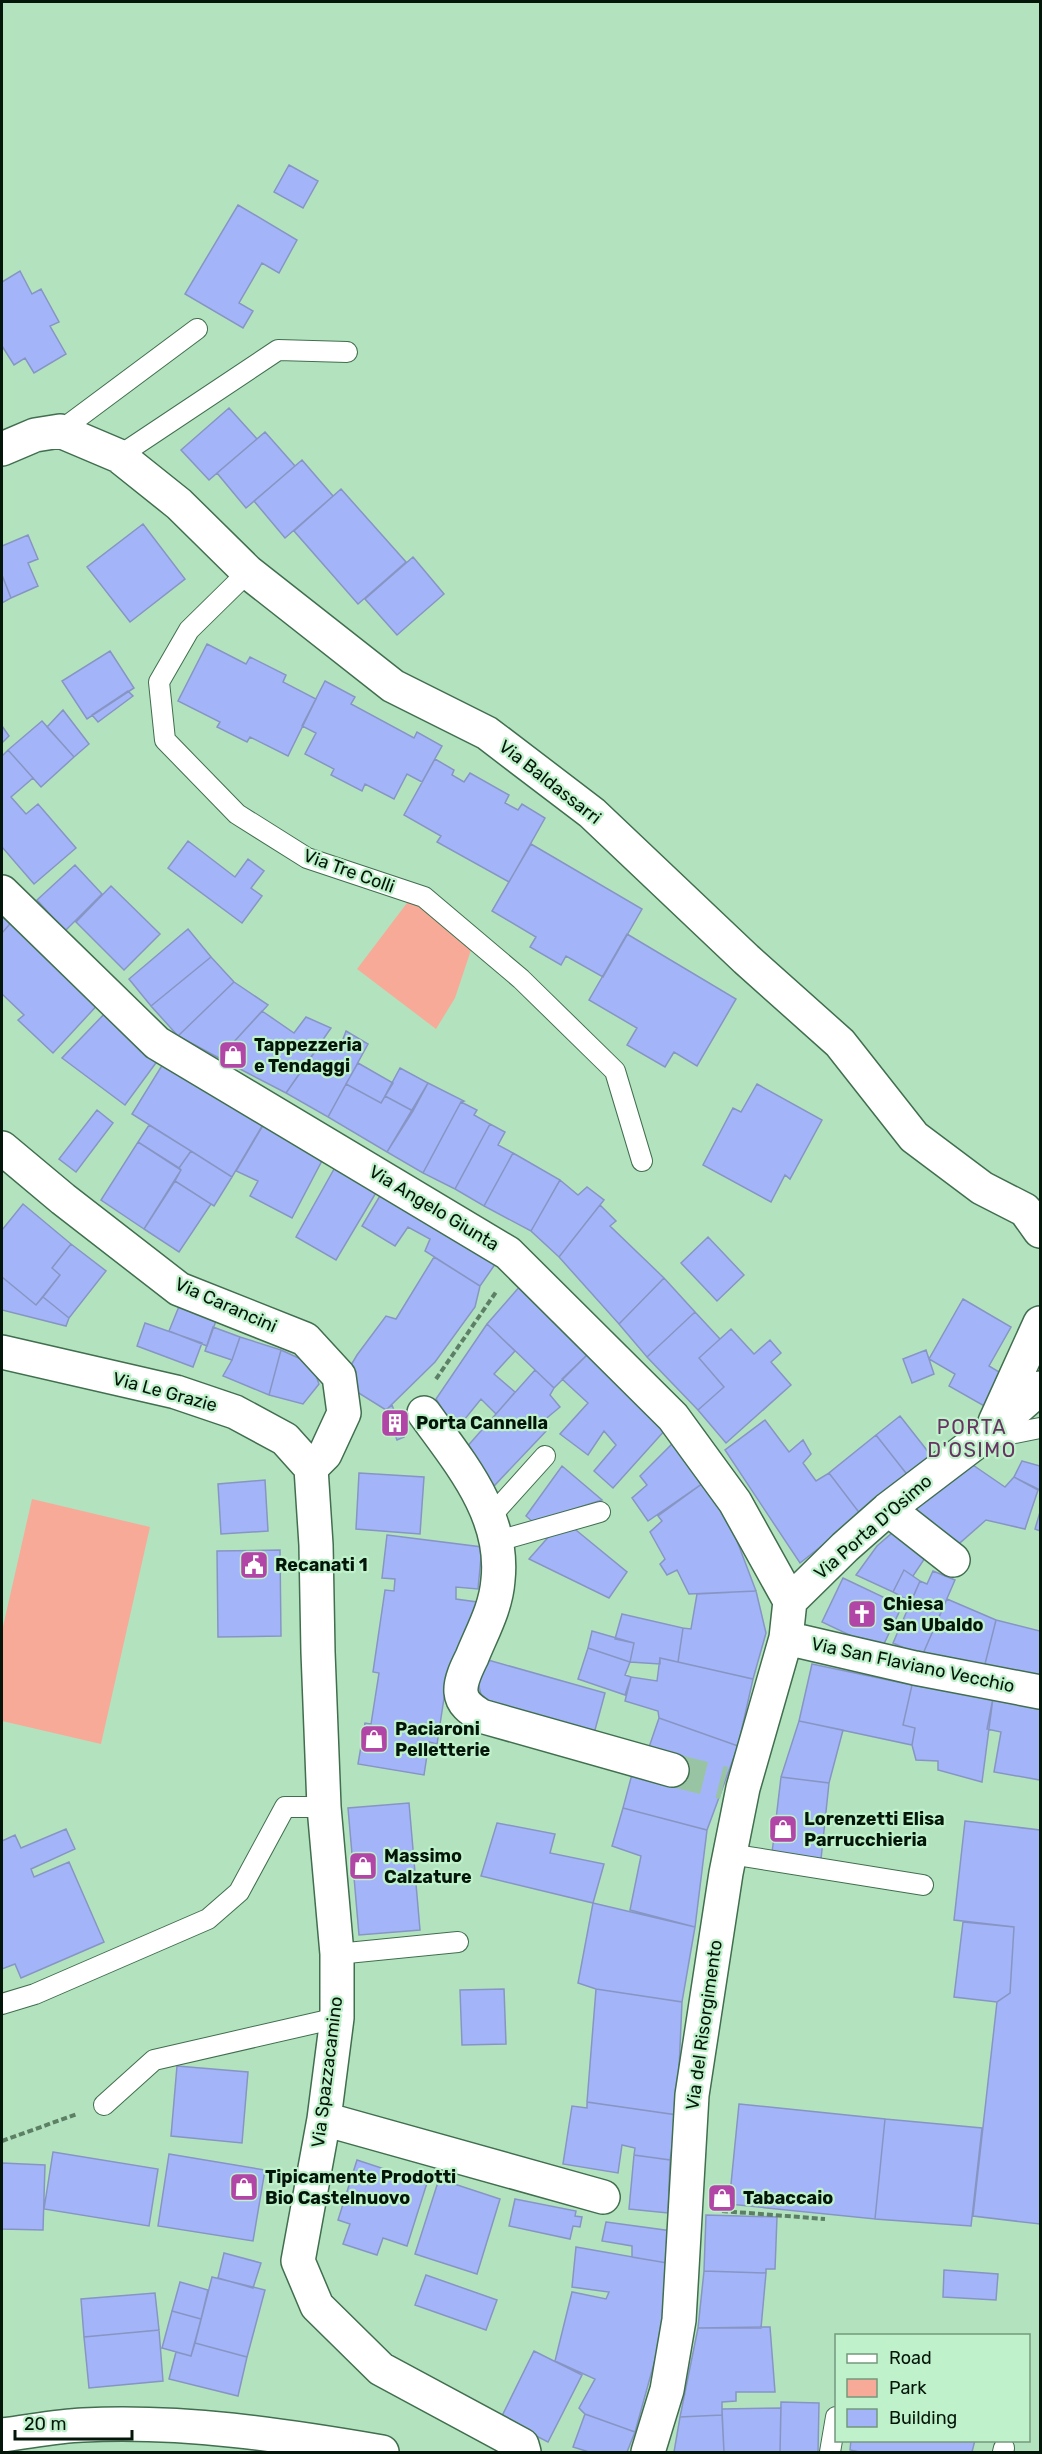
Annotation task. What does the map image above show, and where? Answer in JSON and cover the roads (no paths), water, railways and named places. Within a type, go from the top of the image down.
[{"type":"street","points":[[2,449],[35,435],[60,431]]},
{"type":"street","name":"Via Baldassarri","points":[[60,431],[119,456],[179,504],[248,572],[393,686],[487,733],[592,813],[746,959],[840,1043],[914,1137],[982,1188],[1025,1210],[1041,1231]]},
{"type":"street","name":"Via Angelo Giunta","points":[[2,892],[157,1043],[508,1252],[674,1417],[735,1502],[790,1601]]},
{"type":"street","name":"Via Carancini","points":[[2,1148],[63,1199],[179,1289],[305,1339],[339,1376],[344,1413],[325,1454],[311,1468]]},
{"type":"street","points":[[986,1435],[1041,1323]]},
{"type":"street","name":"Via Le Grazie","points":[[2,1352],[176,1392],[235,1412],[285,1439],[311,1468]]},
{"type":"street","name":"Via Porta D'Osimo","points":[[790,1601],[888,1509],[986,1435],[1041,1388]]},
{"type":"street","points":[[424,1413],[462,1466],[494,1529],[498,1579],[494,1605],[465,1673],[461,1692],[467,1706],[481,1716],[672,1770]]},
{"type":"street","name":"Via Spazzacamino","points":[[311,1468],[316,1545],[324,1807],[337,1954],[337,2018],[324,2119],[298,2261],[317,2306],[381,2369],[522,2445],[524,2452]]},
{"type":"street","points":[[888,1509],[953,1560]]},
{"type":"street","name":"Via del Risorgimento","points":[[648,2452],[667,2390],[679,2320],[692,2095],[730,1854],[734,1786],[786,1638],[790,1601]]},
{"type":"street","name":"Via San Flaviano Vecchio","points":[[786,1638],[915,1668],[1041,1692]]},
{"type":"street","points":[[324,2119],[603,2197]]},
{"type":"street","points":[[2,2435],[82,2425],[178,2426],[280,2434],[382,2452]]},
{"type":"lane","points":[[60,431],[197,329]]},
{"type":"lane","points":[[119,456],[278,350],[347,352]]},
{"type":"lane","name":"Via Tre Colli","points":[[248,572],[189,630],[159,682],[165,740],[237,814],[307,858],[424,897],[521,979],[615,1071],[642,1161]]},
{"type":"lane","points":[[986,1435],[1041,1428]]},
{"type":"lane","points":[[494,1529],[545,1456]]},
{"type":"lane","points":[[494,1529],[600,1512]]},
{"type":"lane","points":[[2,2004],[45,1990],[208,1919],[239,1892],[285,1807],[324,1807]]},
{"type":"lane","points":[[730,1854],[923,1885]]},
{"type":"lane","points":[[337,1954],[458,1942]]},
{"type":"lane","points":[[104,2105],[154,2060],[337,2018]]},
{"type":"lane","points":[[830,2452],[835,2427]]},
{"type":"tunnel","points":[[672,1770],[724,1783]]},
{"type":"place","name":"Tappezzeria e Tendaggi","points":[[233,1055]]},
{"type":"place","name":"Porta Cannella","points":[[395,1423]]},
{"type":"place","name":"Recanati 1","points":[[254,1565]]},
{"type":"place","name":"Chiesa San Ubaldo","points":[[862,1614]]},
{"type":"place","name":"Paciaroni Pelletterie","points":[[374,1739]]},
{"type":"place","name":"Lorenzetti Elisa Parrucchieria","points":[[783,1829]]},
{"type":"place","name":"Massimo Calzature","points":[[363,1866]]},
{"type":"place","name":"Tipicamente Prodotti Bio Castelnuovo","points":[[244,2187]]},
{"type":"place","name":"Tabaccaio","points":[[722,2198]]},
{"type":"district","name":"PORTA D'OSIMO","points":[[972,1438]]}]
